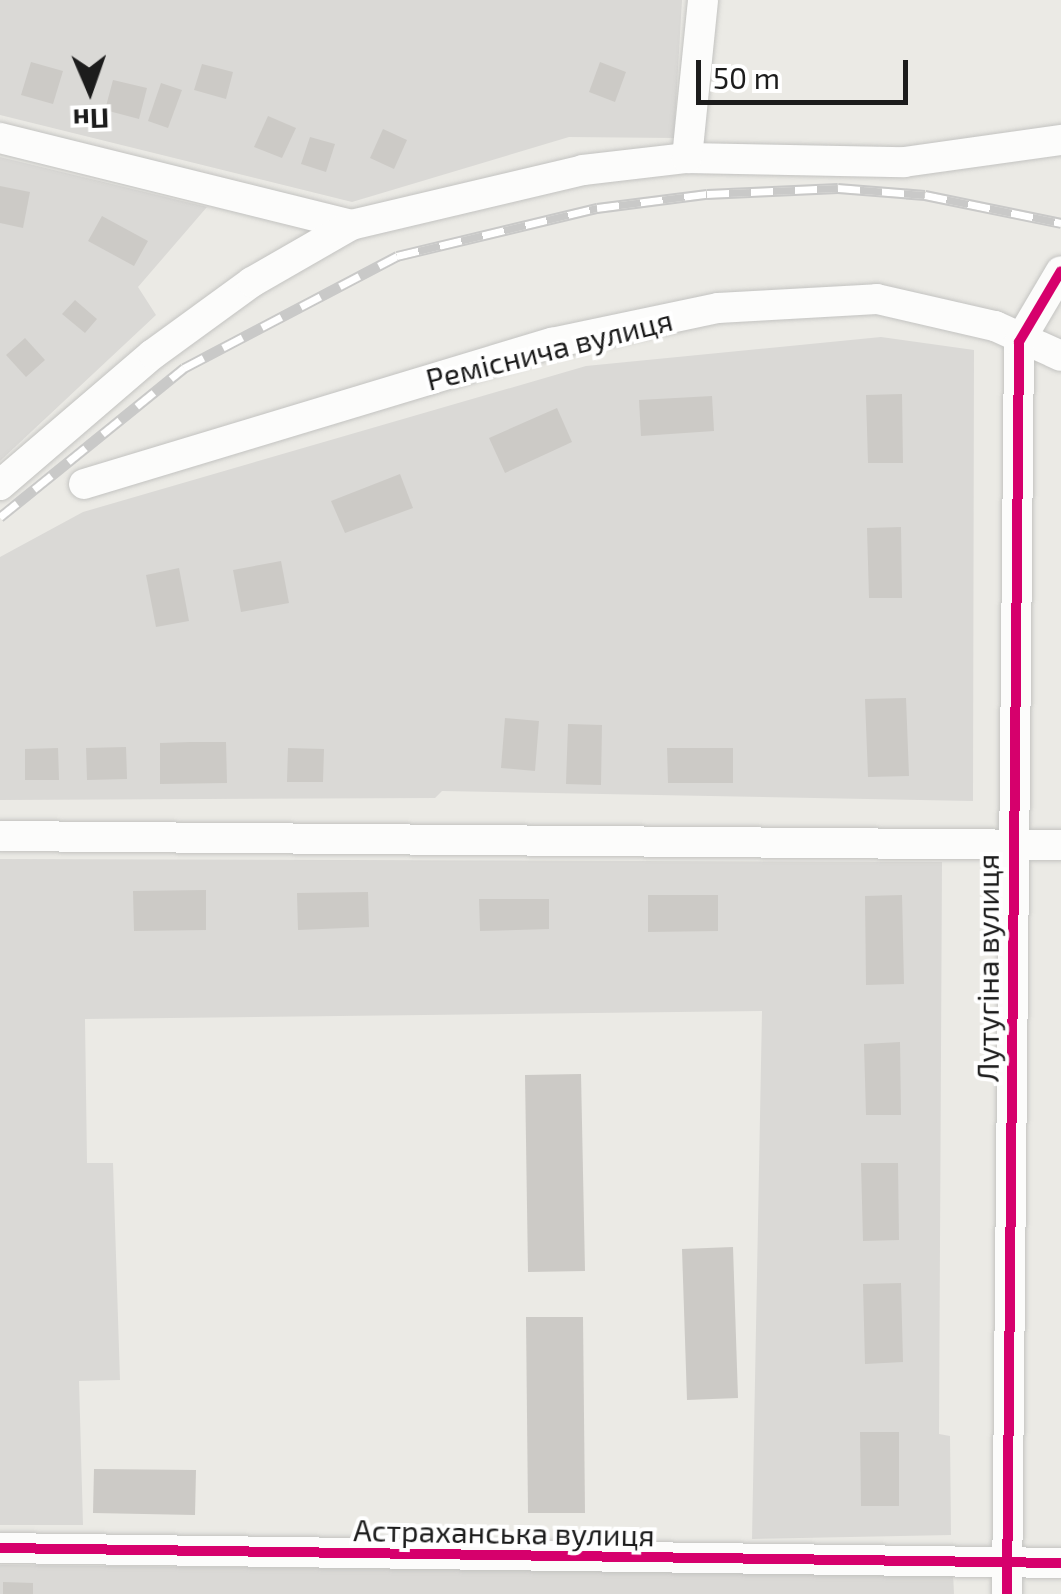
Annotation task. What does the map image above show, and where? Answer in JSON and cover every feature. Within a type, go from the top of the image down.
[{"type":"street","points":[[687,158],[703,0]]},
{"type":"street","points":[[0,138],[351,225]]},
{"type":"street","points":[[0,484],[153,354],[252,282],[351,225],[583,170],[687,158],[904,162],[1061,140]]},
{"type":"street","points":[[1019,342],[1061,271]]},
{"type":"street","name":"Реміснича вулиця","points":[[84,484],[552,343],[718,308],[877,299],[995,326],[1019,342],[1061,356]]},
{"type":"street","name":"Лутугіна вулиця","points":[[1007,1594],[1014,1418],[1012,844],[1019,342]]},
{"type":"street","points":[[0,836],[1061,845]]},
{"type":"street","name":"Астраханська вулиця","points":[[0,1548],[1061,1563]]},
{"type":"shaded area","points":[[0,0],[682,0],[674,138],[569,137],[352,202],[0,115]]},
{"type":"shaded area","points":[[0,157],[207,207],[138,287],[156,315],[0,461]]},
{"type":"shaded area","points":[[881,337],[974,350],[973,801],[442,791],[435,798],[0,800],[0,557],[83,512],[586,366]]},
{"type":"shaded area","points":[[0,859],[942,862],[939,1434],[950,1436],[951,1535],[752,1539],[762,1011],[85,1019],[87,1163],[113,1163],[120,1380],[79,1381],[83,1525],[0,1525]]},
{"type":"shaded area","points":[[0,1565],[953,1573],[954,1594],[0,1594]]},
{"type":"building","points":[[31,62],[63,71],[53,104],[21,95]]},
{"type":"building","points":[[600,62],[626,72],[615,102],[589,92]]},
{"type":"building","points":[[202,64],[233,72],[226,99],[194,90]]},
{"type":"building","points":[[113,80],[147,88],[139,119],[105,110]]},
{"type":"building","points":[[161,83],[182,90],[168,128],[148,121]]},
{"type":"building","points":[[268,116],[296,128],[282,158],[254,147]]},
{"type":"building","points":[[383,129],[407,140],[394,169],[370,158]]},
{"type":"building","points":[[310,137],[335,144],[326,172],[301,164]]},
{"type":"building","points":[[0,186],[30,192],[23,228],[0,223]]},
{"type":"building","points":[[102,216],[148,241],[134,266],[88,241]]},
{"type":"building","points":[[75,300],[97,319],[85,333],[62,314]]},
{"type":"building","points":[[25,338],[45,360],[26,377],[6,355]]},
{"type":"building","points":[[902,394],[903,463],[868,463],[866,395]]},
{"type":"building","points":[[712,396],[714,431],[641,436],[639,400]]},
{"type":"building","points":[[557,408],[572,442],[505,473],[489,438]]},
{"type":"building","points":[[400,474],[413,508],[345,533],[331,501]]},
{"type":"building","points":[[901,527],[902,598],[869,598],[867,528]]},
{"type":"building","points":[[281,561],[289,603],[241,612],[233,570]]},
{"type":"building","points":[[179,568],[189,621],[156,627],[146,575]]},
{"type":"building","points":[[906,698],[909,776],[868,777],[865,699]]},
{"type":"building","points":[[505,718],[539,721],[535,771],[501,768]]},
{"type":"building","points":[[568,724],[602,725],[601,785],[566,784]]},
{"type":"building","points":[[226,742],[227,783],[160,784],[160,743]]},
{"type":"building","points":[[126,747],[127,779],[87,780],[86,748]]},
{"type":"building","points":[[58,748],[59,780],[25,780],[25,749]]},
{"type":"building","points":[[288,748],[324,749],[323,782],[287,782]]},
{"type":"building","points":[[667,748],[733,748],[733,783],[668,783]]},
{"type":"building","points":[[206,890],[206,930],[134,931],[133,891]]},
{"type":"building","points":[[368,892],[369,927],[298,930],[297,893]]},
{"type":"building","points":[[648,895],[718,895],[718,931],[648,932]]},
{"type":"building","points":[[902,895],[904,984],[866,985],[865,896]]},
{"type":"building","points":[[479,899],[549,899],[549,929],[480,931]]},
{"type":"building","points":[[900,1042],[901,1115],[866,1115],[864,1044]]},
{"type":"building","points":[[581,1074],[585,1271],[528,1272],[525,1075]]},
{"type":"building","points":[[861,1163],[898,1163],[899,1240],[863,1241]]},
{"type":"building","points":[[733,1247],[738,1398],[687,1400],[682,1249]]},
{"type":"building","points":[[901,1283],[903,1362],[865,1364],[863,1284]]},
{"type":"building","points":[[526,1317],[583,1317],[585,1513],[528,1513]]},
{"type":"building","points":[[860,1432],[899,1432],[899,1506],[861,1506]]},
{"type":"building","points":[[94,1469],[196,1470],[195,1515],[93,1513]]},
{"type":"building","points":[[3,1582],[33,1583],[33,1594],[3,1594]]},
{"type":"railway","points":[[0,517],[184,368],[397,256],[597,208],[707,194],[838,188],[925,195],[1061,223]]},
{"type":"cycle path","points":[[1007,1594],[1019,342],[1061,271]]},
{"type":"cycle path","points":[[0,1548],[1061,1563]]}]
